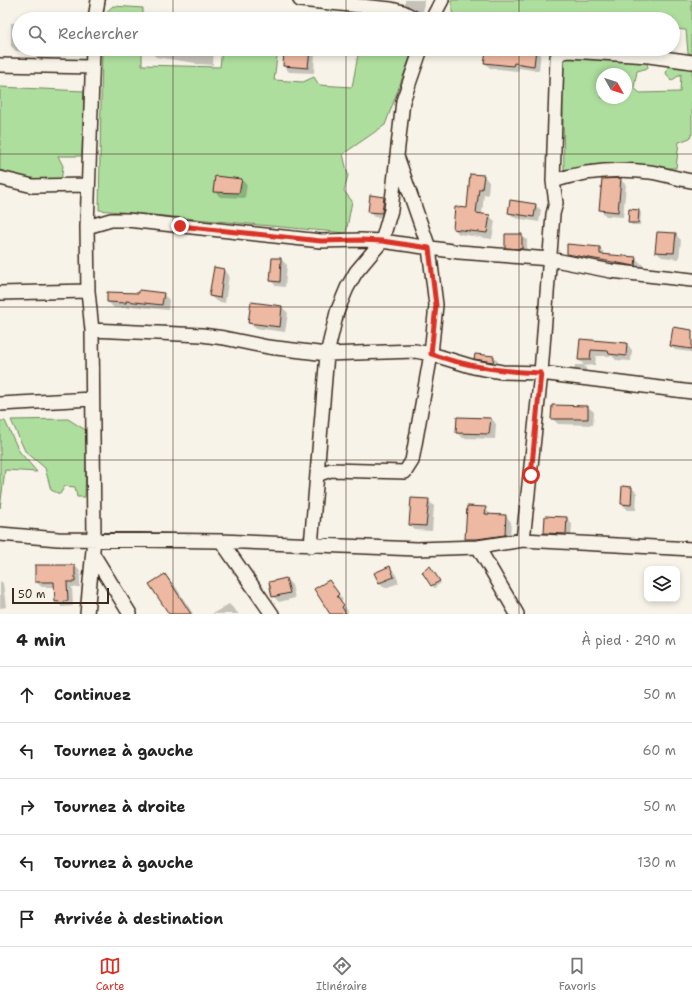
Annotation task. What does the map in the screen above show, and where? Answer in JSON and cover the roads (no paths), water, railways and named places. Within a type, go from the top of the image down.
[{"type":"street","points":[[96,12],[98,0]]},
{"type":"street","points":[[300,0],[390,9],[403,12]]},
{"type":"street","points":[[436,12],[442,0]]},
{"type":"street","points":[[87,614],[94,539],[92,330],[88,291],[87,227],[92,56]]},
{"type":"street","points":[[311,546],[327,354],[337,312],[347,288],[356,272],[382,241],[391,210],[403,101],[419,56]]},
{"type":"street","points":[[523,540],[541,373],[552,214],[556,203],[553,181],[558,56]]},
{"type":"street","points":[[649,56],[692,62]]},
{"type":"street","points":[[0,65],[91,68]]},
{"type":"street","points":[[317,476],[331,470],[405,472],[409,468],[415,446],[431,354],[436,305],[429,248],[396,154]]},
{"type":"street","points":[[553,181],[600,170],[649,172],[692,180]]},
{"type":"street","points":[[0,178],[33,186],[88,185]]},
{"type":"street","points":[[87,227],[111,220],[127,220],[321,241],[382,241],[429,248],[550,259],[612,271],[692,280]]},
{"type":"street","points":[[0,293],[88,291]]},
{"type":"street","points":[[92,330],[202,335],[268,347],[327,354],[394,350],[414,351],[431,354],[474,367],[502,372],[541,373],[692,392]]},
{"type":"street","points":[[0,404],[92,399]]},
{"type":"street","points":[[0,534],[32,538],[221,541],[311,546],[417,548],[478,547],[523,540],[692,549]]},
{"type":"street","points":[[221,541],[272,614]]},
{"type":"street","points":[[478,547],[517,614]]},
{"type":"street","points":[[93,554],[130,614]]}]
